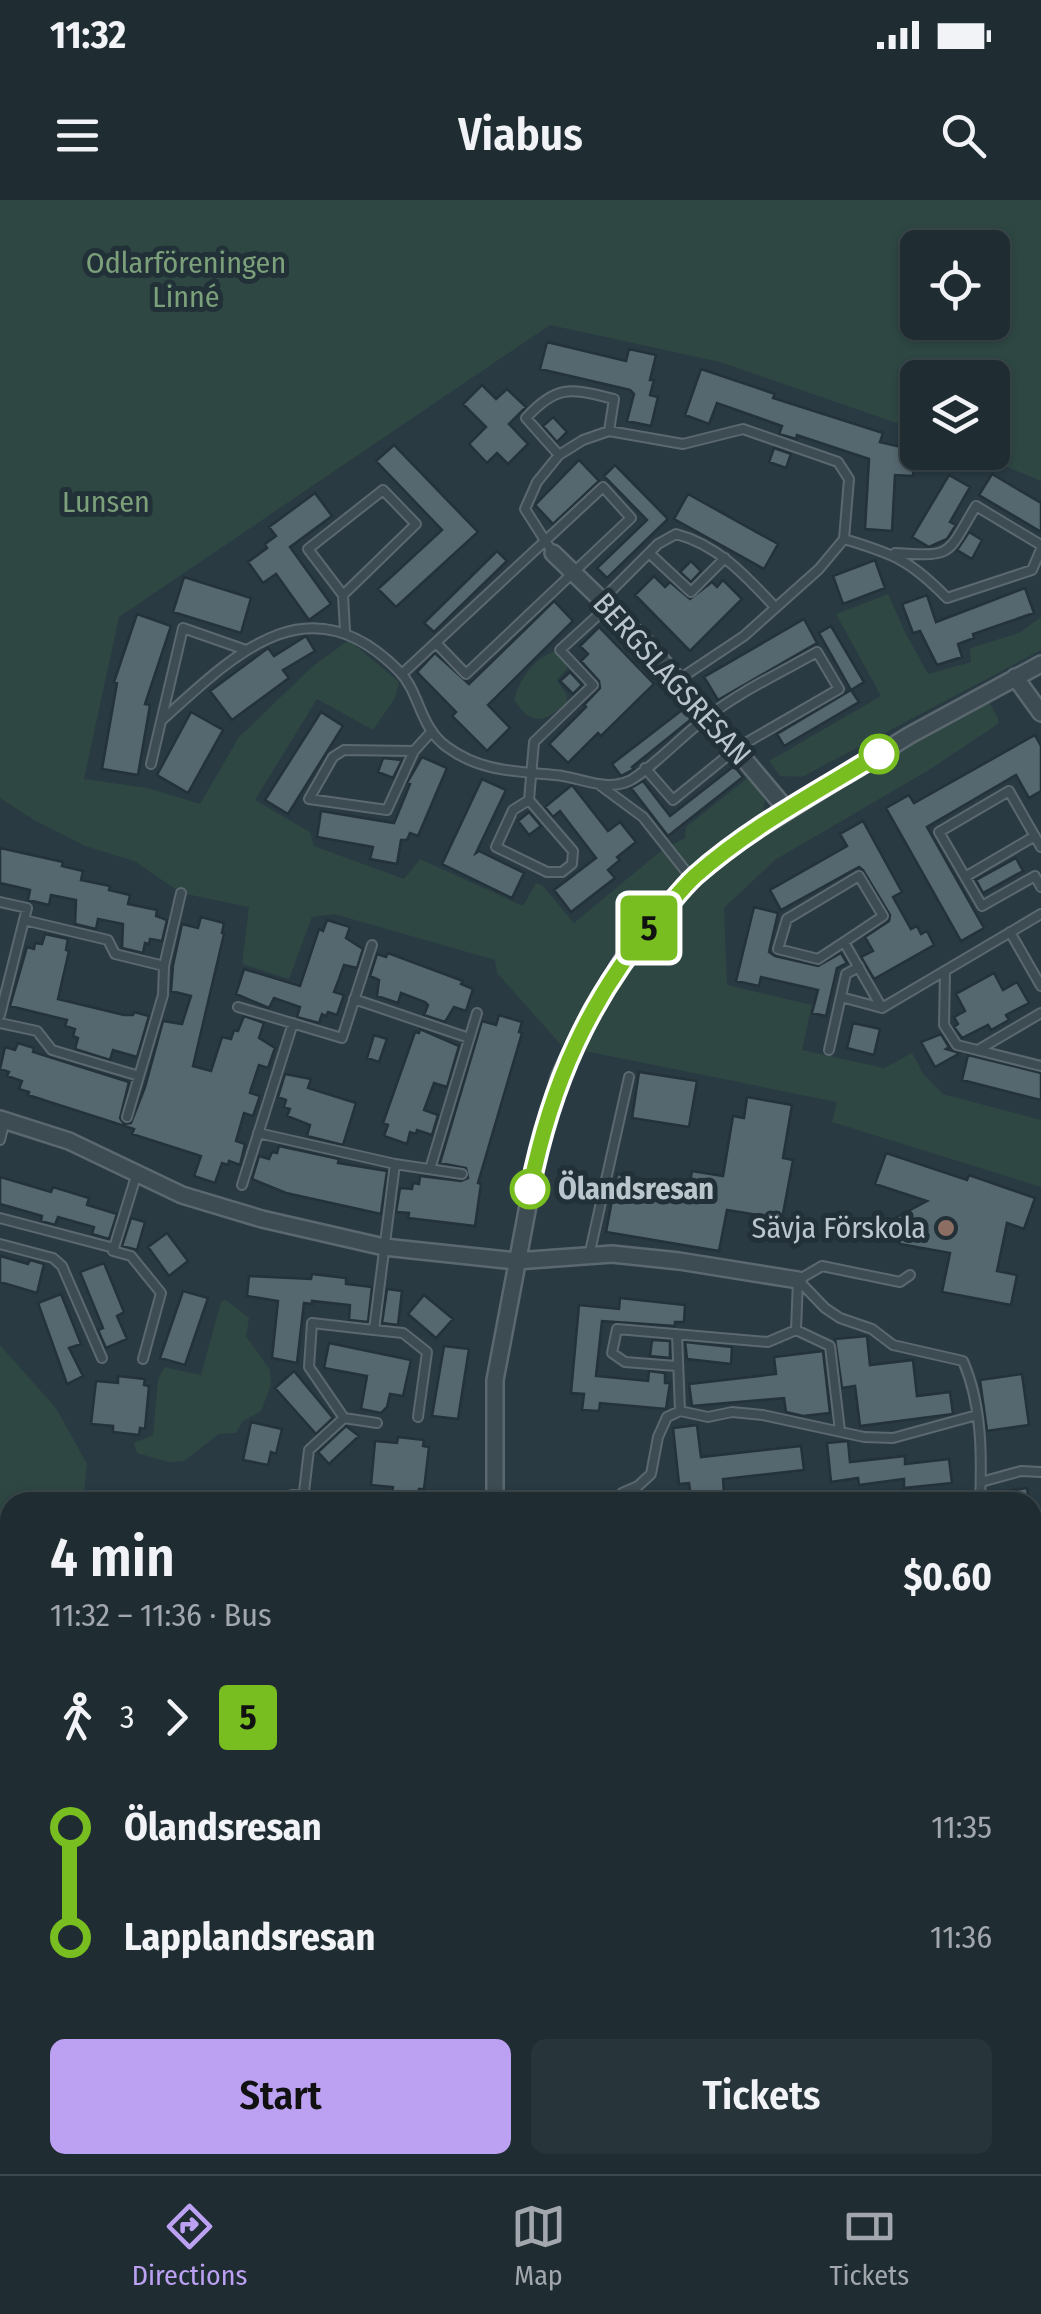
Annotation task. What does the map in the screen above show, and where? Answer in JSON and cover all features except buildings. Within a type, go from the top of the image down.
[{"type":"street","name":"BERGSLAGSRESAN","points":[[549,547],[678,680],[787,810]]},
{"type":"street","points":[[496,1492],[494,1380],[536,1158],[560,1076],[591,1011],[624,957],[692,878],[738,842],[910,735],[1041,664]]},
{"type":"street","points":[[1015,677],[1041,714]]},
{"type":"street","points":[[3,1120],[69,1141],[182,1195],[262,1219],[384,1247],[516,1261],[612,1254],[678,1260],[798,1280]]},
{"type":"lane","points":[[559,454],[526,418],[557,392],[572,389],[614,399],[609,430]]},
{"type":"lane","points":[[549,547],[526,509],[537,482],[559,454],[609,430],[683,444],[743,429],[838,462],[850,479],[844,539],[820,569],[744,636],[678,680]]},
{"type":"lane","points":[[402,674],[549,547],[602,488],[631,518],[466,674],[437,644]]},
{"type":"lane","points":[[343,595],[416,524],[383,490],[308,549],[343,595],[344,631]]},
{"type":"lane","points":[[844,539],[890,553],[916,566],[947,598],[1032,570],[1041,547],[976,506],[950,549],[936,556],[890,553]]},
{"type":"lane","points":[[529,800],[513,810],[496,847],[547,872],[562,872],[572,864],[573,851],[529,800],[534,742],[593,685],[560,650],[649,554],[676,534],[696,539],[726,558],[775,608]]},
{"type":"lane","points":[[649,554],[691,592],[726,558]]},
{"type":"lane","points":[[151,764],[183,628],[246,650]]},
{"type":"lane","points":[[161,721],[246,650],[278,634],[310,629],[344,631],[370,646],[402,674],[432,732],[443,745],[493,770],[557,775],[601,786],[643,818],[692,878]]},
{"type":"lane","points":[[601,786],[630,780],[709,715],[817,652],[838,689],[737,748],[673,800],[645,768]]},
{"type":"lane","points":[[414,751],[344,750],[333,758],[309,798],[386,810],[414,751],[432,732]]},
{"type":"lane","points":[[1041,847],[1009,791],[939,832],[982,906],[1034,876],[1041,887]]},
{"type":"lane","points":[[965,877],[1035,836]]},
{"type":"lane","points":[[860,876],[883,916],[844,942],[818,959],[778,948],[787,919],[860,876]]},
{"type":"lane","points":[[127,1116],[163,996],[164,966],[181,893]]},
{"type":"lane","points":[[0,902],[26,908],[0,1019],[37,1030],[52,1050],[140,1076]]},
{"type":"lane","points":[[841,997],[882,1008],[1040,918]]},
{"type":"lane","points":[[24,920],[108,940],[114,954],[164,966]]},
{"type":"lane","points":[[1010,932],[1041,986]]},
{"type":"lane","points":[[844,942],[882,1008]]},
{"type":"lane","points":[[238,1007],[342,1038],[372,945]]},
{"type":"lane","points":[[828,1050],[846,974],[859,968]]},
{"type":"lane","points":[[945,970],[944,1025],[958,1045],[1041,1066]]},
{"type":"lane","points":[[354,999],[469,1038]]},
{"type":"lane","points":[[430,1169],[477,1013]]},
{"type":"lane","points":[[978,1050],[1041,1013]]},
{"type":"lane","points":[[242,1185],[293,1024]]},
{"type":"lane","points":[[589,1256],[628,1077]]},
{"type":"lane","points":[[0,1140],[3,1120]]},
{"type":"lane","points":[[258,1133],[395,1164],[462,1174]]},
{"type":"lane","points":[[374,1330],[395,1164]]},
{"type":"lane","points":[[114,1248],[137,1173]]},
{"type":"lane","points":[[0,1219],[114,1248],[131,1256],[161,1293],[143,1359]]},
{"type":"lane","points":[[0,1244],[53,1258],[62,1266],[102,1358]]},
{"type":"lane","points":[[798,1280],[822,1266],[900,1282],[910,1275]]},
{"type":"lane","points":[[796,1330],[798,1280]]},
{"type":"lane","points":[[798,1280],[825,1308],[840,1318],[872,1329],[892,1345],[963,1362],[971,1379],[976,1415],[980,1492]]},
{"type":"lane","points":[[377,1423],[344,1418],[309,1367],[312,1323],[403,1333],[426,1352],[418,1417]]},
{"type":"lane","points":[[676,1366],[625,1362],[612,1352],[616,1329],[768,1342],[796,1330],[830,1346],[840,1432]]},
{"type":"lane","points":[[677,1334],[680,1411]]},
{"type":"lane","points":[[624,1492],[651,1474],[662,1427],[667,1417],[680,1411],[708,1417],[732,1412],[762,1414],[864,1438],[892,1438],[976,1415]]},
{"type":"lane","points":[[297,1492],[310,1450],[344,1418]]},
{"type":"lane","points":[[981,1482],[1021,1471],[1041,1472]]},
{"type":"green space","name":"Lunsen","points":[[0,200],[1041,200],[1041,481],[1010,468],[1010,360],[900,360],[900,424],[720,362],[550,325],[119,617],[84,779],[148,788],[200,804],[239,737],[313,666],[349,640],[399,682],[395,698],[373,730],[317,699],[255,800],[310,832],[314,846],[404,879],[420,859],[523,906],[536,883],[542,885],[574,923],[662,850],[685,838],[686,827],[749,777],[765,800],[763,811],[686,871],[651,905],[604,969],[562,1046],[497,973],[495,960],[334,914],[312,917],[289,979],[242,964],[249,907],[181,893],[134,861],[85,846],[0,798]]},
{"type":"green space","points":[[888,594],[928,674],[971,662],[970,648],[1019,633],[1041,617],[1041,650],[802,777],[780,776],[769,761],[881,696],[836,614]]},
{"type":"green space","points":[[556,651],[568,668],[557,680],[567,702],[545,718],[532,718],[514,699],[535,664]]},
{"type":"green space","points":[[988,700],[998,724],[929,770],[775,860],[724,908],[727,985],[812,1005],[802,1050],[884,1068],[912,1053],[924,1075],[943,1094],[1041,1120],[1041,1187],[832,1122],[837,1102],[579,1050],[621,975],[651,934],[714,867],[810,802]]},
{"type":"green space","points":[[226,1300],[249,1318],[246,1336],[270,1370],[271,1385],[261,1411],[243,1421],[236,1433],[219,1434],[184,1461],[168,1462],[137,1453],[134,1443],[153,1435],[158,1380],[164,1367],[201,1375],[221,1302]]},
{"type":"green space","points":[[0,1345],[56,1408],[87,1464],[84,1492],[0,1492]]},
{"type":"bus line","name":"5","points":[[530,1189],[560,1076],[591,1011],[624,957],[692,878],[738,842],[879,754]]},
{"type":"place","name":"Ölandsresan","points":[[530,1189]]},
{"type":"place","name":"Sävja Förskola","points":[[946,1228]]},
{"type":"park label","name":"Odlarföreningen Linné","points":[[186,280]]}]
